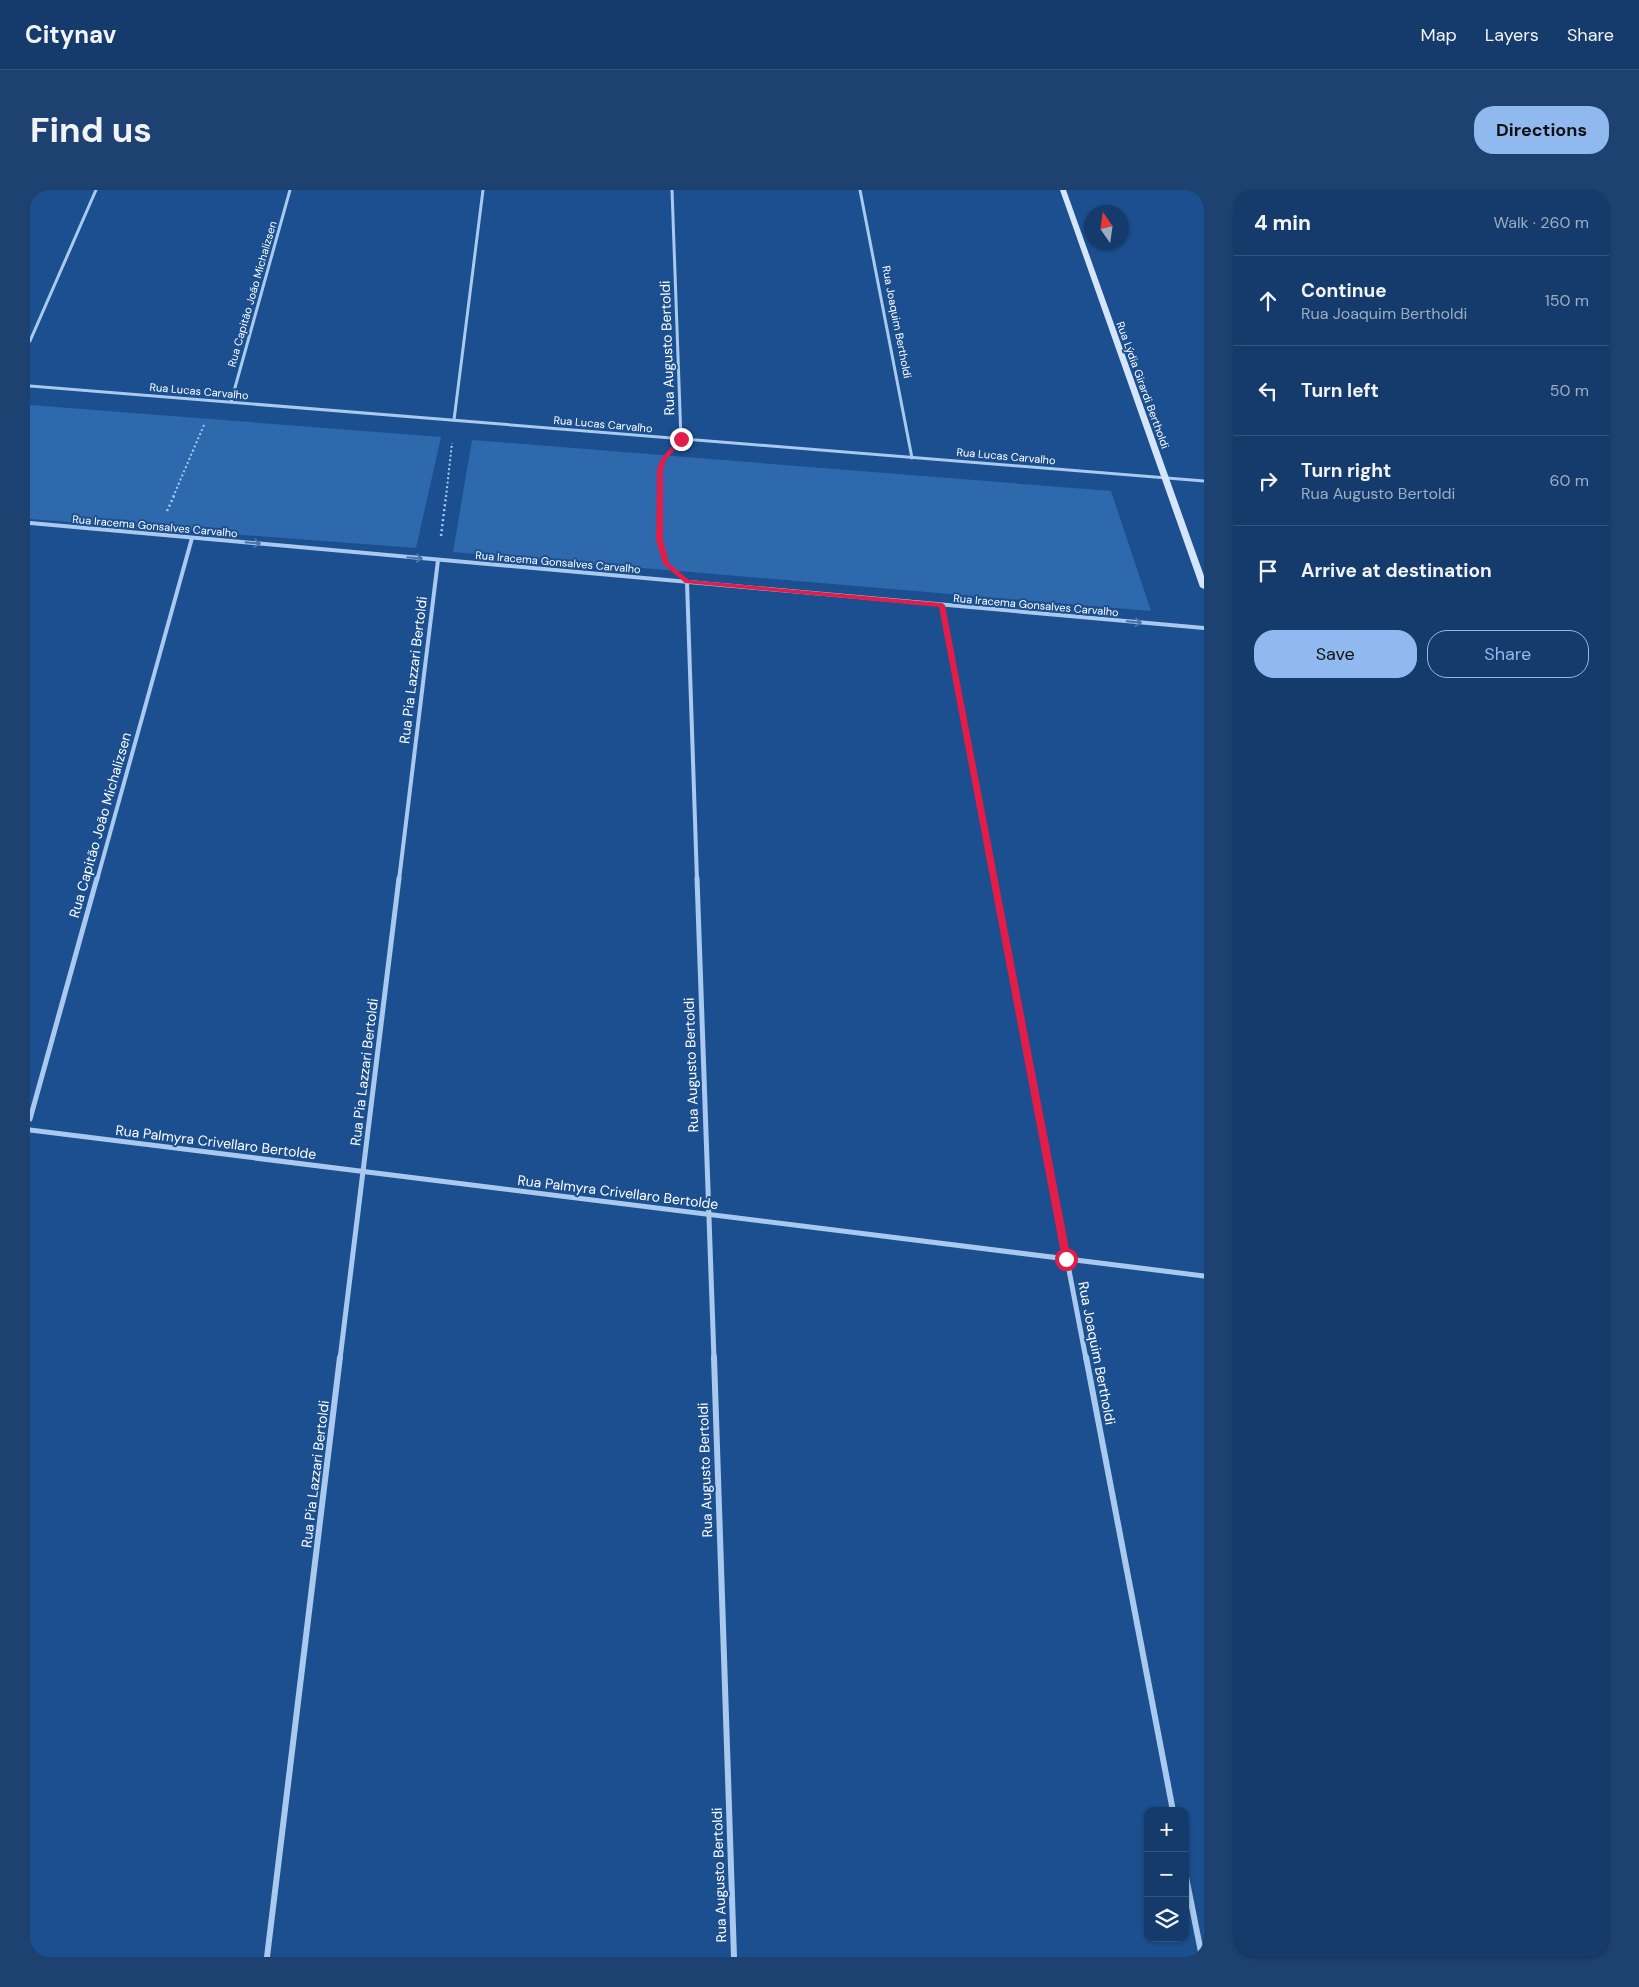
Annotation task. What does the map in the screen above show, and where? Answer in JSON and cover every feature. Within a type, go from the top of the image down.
[{"type":"street","points":[[30,341],[96,190]]},
{"type":"street","name":"Rua Capitão João Michalizsen","points":[[230,402],[290,190]]},
{"type":"street","points":[[454,420],[483,190]]},
{"type":"street","name":"Rua Augusto Bertoldi","points":[[672,190],[681,439]]},
{"type":"street","name":"Rua Joaquim Bertholdi","points":[[860,190],[912,458]]},
{"type":"street","name":"Rua Lýdia Girardi Bertholdi","points":[[1063,190],[1204,587]]},
{"type":"street","name":"Rua Lucas Carvalho","points":[[30,386],[1204,481]]},
{"type":"street","name":"Rua Iracema Gonsalves Carvalho","points":[[30,523],[1204,628]]},
{"type":"street","name":"Rua Capitão João Michalizsen","points":[[30,1119],[192,538]]},
{"type":"street","name":"Rua Pia Lazzari Bertoldi","points":[[267,1957],[438,560]]},
{"type":"street","name":"Rua Augusto Bertoldi","points":[[688,582],[707,1214],[734,1957]]},
{"type":"street","name":"Rua Joaquim Bertholdi","points":[[942,605],[1172,1807]]},
{"type":"street","name":"Rua Palmyra Crivellaro Bertolde","points":[[30,1130],[1204,1276]]},
{"type":"street","points":[[1189,1892],[1202,1957]]},
{"type":"path","points":[[157,535],[214,401]]},
{"type":"path","points":[[438,560],[454,420]]},
{"type":"path","points":[[681,439],[664,459],[660,470],[660,540],[666,564],[688,582]]},
{"type":"shaded area","points":[[30,405],[441,437],[416,548],[30,519]]},
{"type":"shaded area","points":[[472,440],[1111,491],[1151,611],[453,552]]},
{"type":"route","points":[[681,439],[664,459],[660,470],[660,540],[666,564],[688,582],[942,605],[1066,1259]]}]
